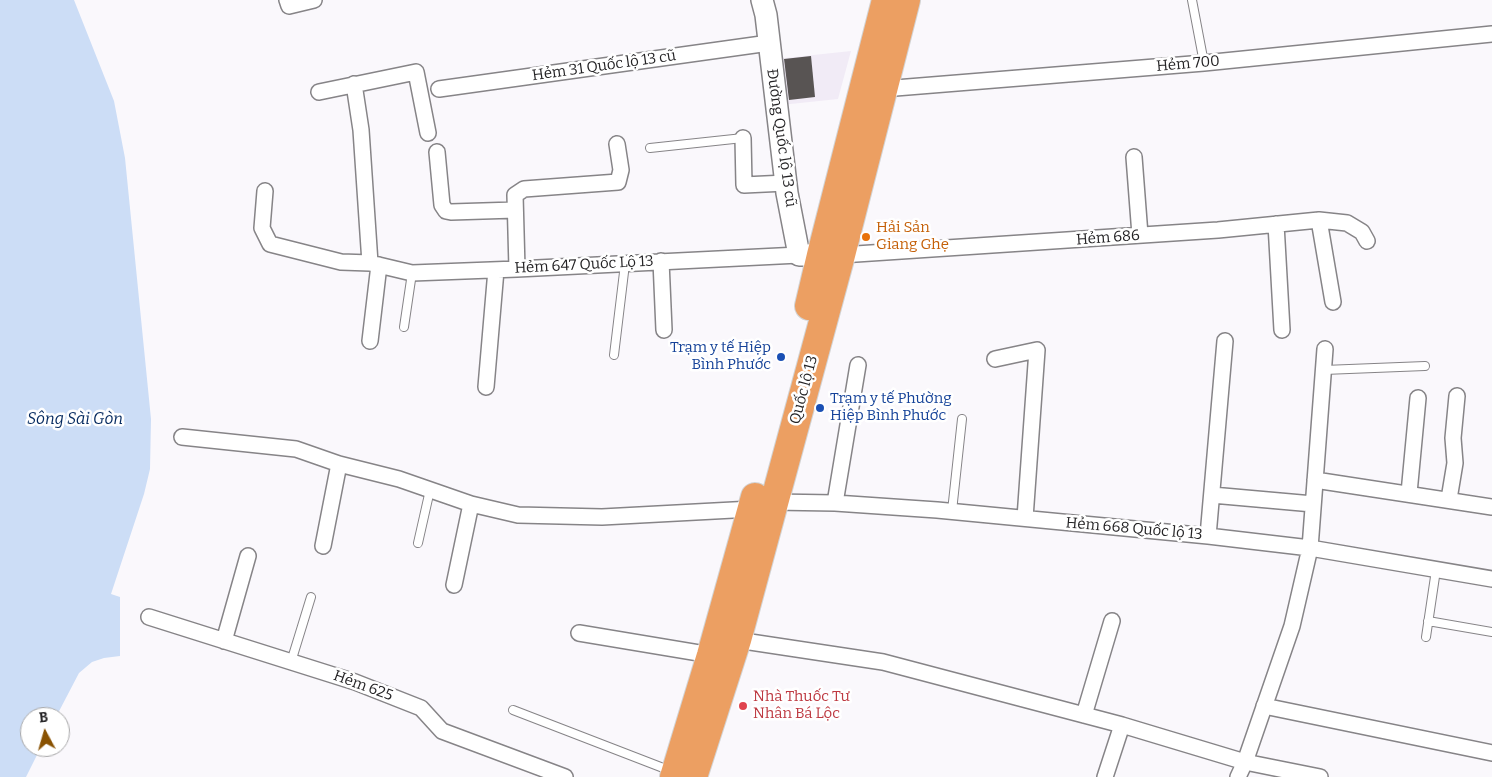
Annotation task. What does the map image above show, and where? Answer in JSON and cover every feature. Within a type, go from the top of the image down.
[{"type":"highway","name":"Quốc lộ 13","points":[[681,775],[736,640],[762,506],[820,255],[886,0]]},
{"type":"highway","name":"Quốc lộ 13","points":[[820,255],[883,89],[906,0]]},
{"type":"highway","name":"Quốc lộ 13","points":[[681,775],[711,655],[762,506]]},
{"type":"street","points":[[288,3],[314,0]]},
{"type":"street","name":"Đường Quốc lộ 13 cũ","points":[[762,0],[786,183],[820,255]]},
{"type":"street","name":"Hẻm 700","points":[[883,89],[1204,63],[1492,34]]},
{"type":"street","name":"Hẻm 31 Quốc lộ 13 cũ","points":[[439,89],[769,43]]},
{"type":"street","points":[[319,92],[416,72],[428,133]]},
{"type":"street","points":[[354,84],[361,130],[374,264],[370,341]]},
{"type":"street","points":[[743,138],[744,184],[786,183]]},
{"type":"street","points":[[517,269],[515,195],[524,190],[618,182],[621,170],[617,144]]},
{"type":"street","points":[[437,152],[442,205],[446,211],[515,210]]},
{"type":"street","points":[[1134,157],[1140,235]]},
{"type":"street","name":"Hẻm 647 Quốc Lộ 13","points":[[265,191],[262,228],[270,244],[341,262],[374,264],[412,273],[820,255]]},
{"type":"street","points":[[1319,220],[1333,302]]},
{"type":"street","name":"Hẻm 686","points":[[820,255],[1218,230],[1319,220],[1347,223],[1362,232],[1367,241]]},
{"type":"street","points":[[1276,224],[1282,330]]},
{"type":"street","points":[[661,261],[664,330]]},
{"type":"street","points":[[486,388],[496,270]]},
{"type":"street","points":[[1208,536],[1225,341]]},
{"type":"street","points":[[1238,777],[1245,762],[1292,626],[1310,548],[1325,349]]},
{"type":"street","points":[[995,359],[1037,350],[1025,518]]},
{"type":"street","points":[[836,503],[858,365]]},
{"type":"street","points":[[1449,500],[1455,463],[1453,438],[1457,396]]},
{"type":"street","points":[[1409,493],[1418,398]]},
{"type":"street","name":"Hẻm 668 Quốc lộ 13","points":[[182,437],[296,449],[339,464],[399,479],[471,504],[518,515],[602,517],[836,503],[1025,518],[1208,536],[1310,548],[1492,580]]},
{"type":"street","points":[[323,546],[339,464]]},
{"type":"street","points":[[1315,480],[1492,507]]},
{"type":"street","points":[[1212,495],[1313,504]]},
{"type":"street","points":[[454,585],[471,504]]},
{"type":"street","points":[[224,641],[248,556]]},
{"type":"street","name":"Hẻm 625","points":[[149,617],[355,682],[421,708],[442,731],[565,777]]},
{"type":"street","points":[[1084,715],[1112,621]]},
{"type":"street","points":[[579,633],[711,655]]},
{"type":"street","points":[[736,640],[883,662],[1122,725],[1245,762],[1320,777]]},
{"type":"street","points":[[1264,706],[1492,754]]},
{"type":"street","points":[[1105,777],[1122,725]]},
{"type":"lane","points":[[1192,0],[1204,63]]},
{"type":"lane","points":[[650,148],[743,138]]},
{"type":"lane","points":[[614,355],[624,264]]},
{"type":"lane","points":[[404,327],[412,273]]},
{"type":"lane","points":[[1324,370],[1425,366]]},
{"type":"lane","points":[[952,512],[962,419]]},
{"type":"lane","points":[[418,543],[430,490]]},
{"type":"lane","points":[[1426,637],[1436,570]]},
{"type":"lane","points":[[291,662],[311,598]]},
{"type":"lane","points":[[1428,621],[1492,632]]},
{"type":"lane","points":[[513,710],[681,775]]},
{"type":"shaded area","points":[[851,51],[838,99],[781,105],[776,59]]},
{"type":"water","name":"Sông Sài Gòn","points":[[0,0],[74,0],[114,101],[125,158],[151,419],[150,469],[144,494],[111,594],[120,597],[120,656],[92,662],[79,673],[61,707],[20,707],[20,757],[36,757],[26,777],[0,777]]},
{"type":"building","points":[[811,56],[815,97],[789,100],[784,59]]},
{"type":"place","name":"Hải Sản Giang Ghẹ","points":[[866,237]]},
{"type":"place","name":"Trạm y tế Hiệp Bình Phước","points":[[781,357]]},
{"type":"place","name":"Trạm y tế Phường Hiệp Bình Phước","points":[[820,408]]},
{"type":"place","name":"Nhà Thuốc Tư Nhân Bá Lộc","points":[[743,706]]}]
